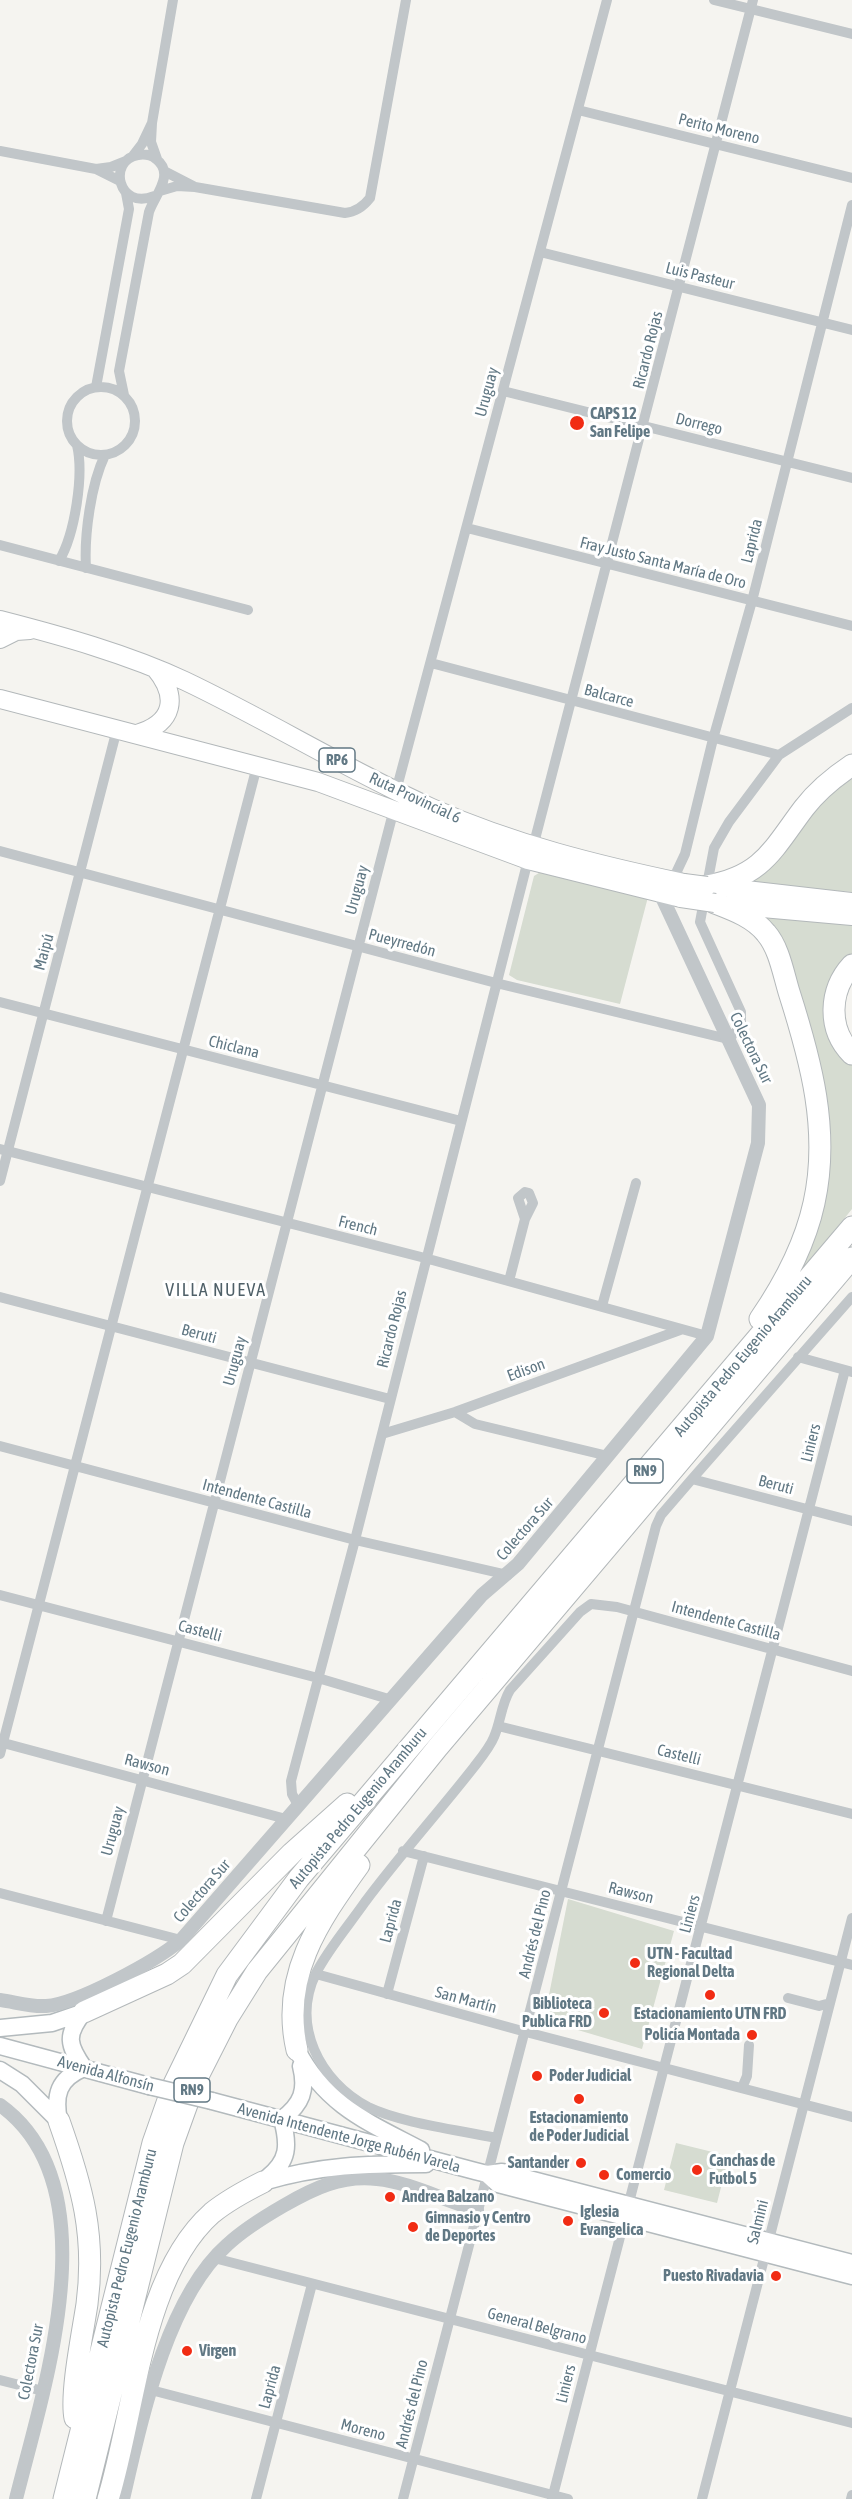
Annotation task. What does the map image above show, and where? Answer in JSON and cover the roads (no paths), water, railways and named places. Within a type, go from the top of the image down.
[{"type":"highway","name":"Ruta Provincial 6","points":[[0,620],[38,629],[155,668],[276,726],[395,800]]},
{"type":"highway","points":[[0,639],[16,631],[38,629]]},
{"type":"highway","points":[[137,734],[158,725],[169,710],[169,692],[165,680],[155,668]]},
{"type":"highway","name":"Ruta Provincial 6","points":[[4,698],[256,766],[395,800],[531,853],[661,895],[682,888]]},
{"type":"highway","points":[[681,1430],[779,1288],[808,1226],[814,1203],[821,1138],[815,1085],[803,1035],[775,948],[758,925],[721,895],[769,858],[813,797],[852,765]]},
{"type":"highway","name":"Ruta Provincial 6","points":[[531,853],[587,862],[682,888],[852,916]]},
{"type":"highway","name":"Ruta Provincial 6","points":[[721,895],[852,902]]},
{"type":"highway","points":[[852,965],[837,990],[834,1012],[838,1032],[852,1054]]},
{"type":"highway","name":"Autopista Pedro Eugenio Aramburu","points":[[64,2499],[153,2143],[173,2086],[201,2024],[233,1966],[299,1878],[381,1779],[852,1227]]},
{"type":"highway","name":"Autopista Pedro Eugenio Aramburu","points":[[85,2499],[173,2143],[195,2082],[227,2019],[257,1971],[438,1747],[852,1258]]},
{"type":"highway","points":[[297,2050],[292,2009],[303,1955],[350,1878],[438,1747]]},
{"type":"highway","points":[[84,2012],[167,1974],[182,1964],[292,1853],[355,1796],[381,1779]]},
{"type":"highway","points":[[59,2121],[81,2185],[90,2242],[90,2271],[74,2413],[79,2439]]},
{"type":"highway","points":[[113,2498],[152,2319],[165,2283],[191,2238],[211,2214],[226,2202],[263,2181]]},
{"type":"main road","points":[[0,2028],[31,2027],[52,2023],[84,2012]]},
{"type":"main road","points":[[59,2121],[56,2104],[60,2085],[66,2077],[84,2068],[72,2052],[71,2043],[75,2023],[84,2012]]},
{"type":"main road","name":"Avenida Alfonsín","points":[[0,2046],[212,2102]]},
{"type":"main road","points":[[263,2181],[279,2169],[284,2161],[287,2138],[282,2119],[296,2109],[304,2089],[297,2050]]},
{"type":"main road","points":[[297,2050],[313,2079],[339,2104],[448,2164]]},
{"type":"main road","points":[[0,2070],[22,2084],[59,2121]]},
{"type":"main road","name":"Avenida Intendente Jorge Rubén Varela","points":[[212,2102],[487,2174],[502,2172],[626,2211],[767,2248],[852,2276]]},
{"type":"main road","points":[[263,2181],[305,2170],[339,2166],[448,2164]]},
{"type":"main road","name":"Avenida Intendente Jorge Rubén Varela","points":[[767,2248],[852,2263]]},
{"type":"street","points":[[77,445],[94,455],[105,455],[124,446],[135,428],[133,406],[124,395],[119,382],[119,371],[157,194],[165,178],[151,142],[152,123],[173,0]]},
{"type":"street","points":[[126,193],[140,200],[177,186],[195,187],[345,213],[353,213],[363,207],[370,198],[405,0]]},
{"type":"street","name":"Uruguay","points":[[106,1921],[395,800],[607,0]]},
{"type":"street","points":[[714,0],[752,5],[852,34]]},
{"type":"street","name":"Ricardo Rojas","points":[[298,1805],[292,1794],[291,1781],[356,1540],[425,1258],[572,702],[752,5]]},
{"type":"street","name":"Perito Moreno","points":[[578,110],[852,178]]},
{"type":"street","points":[[96,387],[129,209],[126,193],[120,181],[122,166],[142,144],[152,123]]},
{"type":"street","points":[[0,151],[96,169],[120,181]]},
{"type":"street","points":[[96,169],[111,167],[145,154],[157,159]]},
{"type":"street","points":[[164,171],[195,187]]},
{"type":"street","name":"Laprida","points":[[682,888],[677,871],[685,854],[713,739],[752,601],[852,205]]},
{"type":"street","name":"Luis Pasteur","points":[[540,252],[852,330]]},
{"type":"street","points":[[59,561],[70,538],[81,462],[77,445],[69,432],[67,420],[69,408],[85,391],[96,387],[108,387],[124,395]]},
{"type":"street","name":"Dorrego","points":[[503,391],[852,478]]},
{"type":"street","points":[[86,568],[85,548],[98,469],[105,455]]},
{"type":"street","name":"Fray Justo Santa María de Oro","points":[[467,528],[852,626]]},
{"type":"street","points":[[0,545],[248,610]]},
{"type":"street","name":"Balcarce","points":[[431,663],[779,755]]},
{"type":"street","points":[[728,1039],[738,1031],[742,1018],[700,922],[714,848],[724,829],[779,755],[852,708]]},
{"type":"street","name":"Maipú","points":[[0,1181],[4,1150],[44,1013],[117,729]]},
{"type":"street","points":[[0,1754],[256,766]]},
{"type":"street","name":"Pueyrredón","points":[[0,851],[496,983],[728,1039]]},
{"type":"street","name":"Colectora Sur","points":[[0,2000],[44,2007],[68,2001],[145,1966],[181,1940],[482,1595],[508,1575],[707,1336],[758,1143],[760,1120],[757,1096],[661,895]]},
{"type":"street","name":"Chiclana","points":[[0,1002],[461,1121]]},
{"type":"street","name":"French","points":[[4,1150],[425,1258],[707,1336]]},
{"type":"street","points":[[602,1306],[636,1183]]},
{"type":"street","points":[[508,1281],[525,1219]]},
{"type":"street","name":"Beruti","points":[[0,1297],[390,1399]]},
{"type":"street","points":[[692,1479],[852,1298]]},
{"type":"street","name":"Edison","points":[[382,1434],[455,1412],[680,1330]]},
{"type":"street","points":[[798,1357],[849,1371]]},
{"type":"street","name":"Liniers","points":[[553,2497],[809,1509],[849,1371]]},
{"type":"street","points":[[455,1412],[475,1424],[608,1456]]},
{"type":"street","name":"Intendente Castilla","points":[[0,1446],[356,1540],[508,1575]]},
{"type":"street","name":"Beruti","points":[[692,1479],[852,1521]]},
{"type":"street","name":"Andrés del Pino","points":[[403,2499],[661,1515],[692,1479]]},
{"type":"street","name":"Castelli","points":[[0,1594],[318,1678],[392,1700]]},
{"type":"street","name":"Intendente Castilla","points":[[498,1726],[502,1703],[510,1690],[591,1604],[634,1611],[852,1671]]},
{"type":"street","points":[[496,2138],[384,2113],[356,2100],[343,2090],[318,2060],[306,2028],[306,2011],[316,1974],[333,1946],[403,1851],[475,1766],[494,1738],[498,1726]]},
{"type":"street","name":"Castelli","points":[[498,1726],[852,1814]]},
{"type":"street","name":"Rawson","points":[[2,1742],[286,1819]]},
{"type":"street","name":"Rawson","points":[[403,1851],[852,1965]]},
{"type":"street","name":"Laprida","points":[[387,1994],[424,1856]]},
{"type":"street","points":[[0,1893],[181,1940]]},
{"type":"street","name":"Salmini","points":[[702,2499],[852,1918]]},
{"type":"street","name":"San Martín","points":[[316,1974],[526,2032],[852,2116]]},
{"type":"street","points":[[788,1998],[819,2006],[830,2003]]},
{"type":"street","points":[[742,2088],[747,2076],[749,2045]]},
{"type":"street","name":"Colectora Sur","points":[[0,2105],[22,2124],[39,2148],[61,2218],[64,2260],[43,2391],[16,2499]]},
{"type":"street","points":[[113,2498],[134,2449],[151,2390],[186,2298],[214,2258],[227,2244],[270,2213],[311,2189],[340,2179],[377,2179],[398,2182],[477,2210]]},
{"type":"street","name":"General Belgrano","points":[[214,2258],[852,2423]]},
{"type":"street","name":"Laprida","points":[[256,2499],[312,2283]]},
{"type":"street","points":[[0,2380],[43,2391]]},
{"type":"street","name":"Moreno","points":[[151,2390],[553,2497],[568,2499]]},
{"type":"street","points":[[851,2499],[852,2494]]},
{"type":"place","name":"CAPS 12 San Felipe","points":[[577,423]]},
{"type":"place","name":"UTN - Facultad Regional Delta","points":[[635,1963]]},
{"type":"place","name":"Estacionamiento UTN FRD","points":[[710,1995]]},
{"type":"place","name":"Biblioteca Publica FRD","points":[[604,2013]]},
{"type":"place","name":"Policía Montada","points":[[752,2035]]},
{"type":"place","name":"Poder Judicial","points":[[537,2076]]},
{"type":"place","name":"Estacionamiento de Poder Judicial","points":[[579,2099]]},
{"type":"place","name":"Santander","points":[[581,2163]]},
{"type":"place","name":"Canchas de Futbol 5","points":[[697,2170]]},
{"type":"place","name":"Comercio","points":[[604,2175]]},
{"type":"place","name":"Andrea Balzano","points":[[390,2197]]},
{"type":"place","name":"Iglesia Evangelica","points":[[568,2221]]},
{"type":"place","name":"Gimnasio y Centro de Deportes","points":[[413,2227]]},
{"type":"place","name":"Puesto Rivadavia","points":[[776,2276]]},
{"type":"place","name":"Virgen","points":[[187,2351]]},
{"type":"district","name":"VILLA NUEVA","points":[[216,1290]]}]
